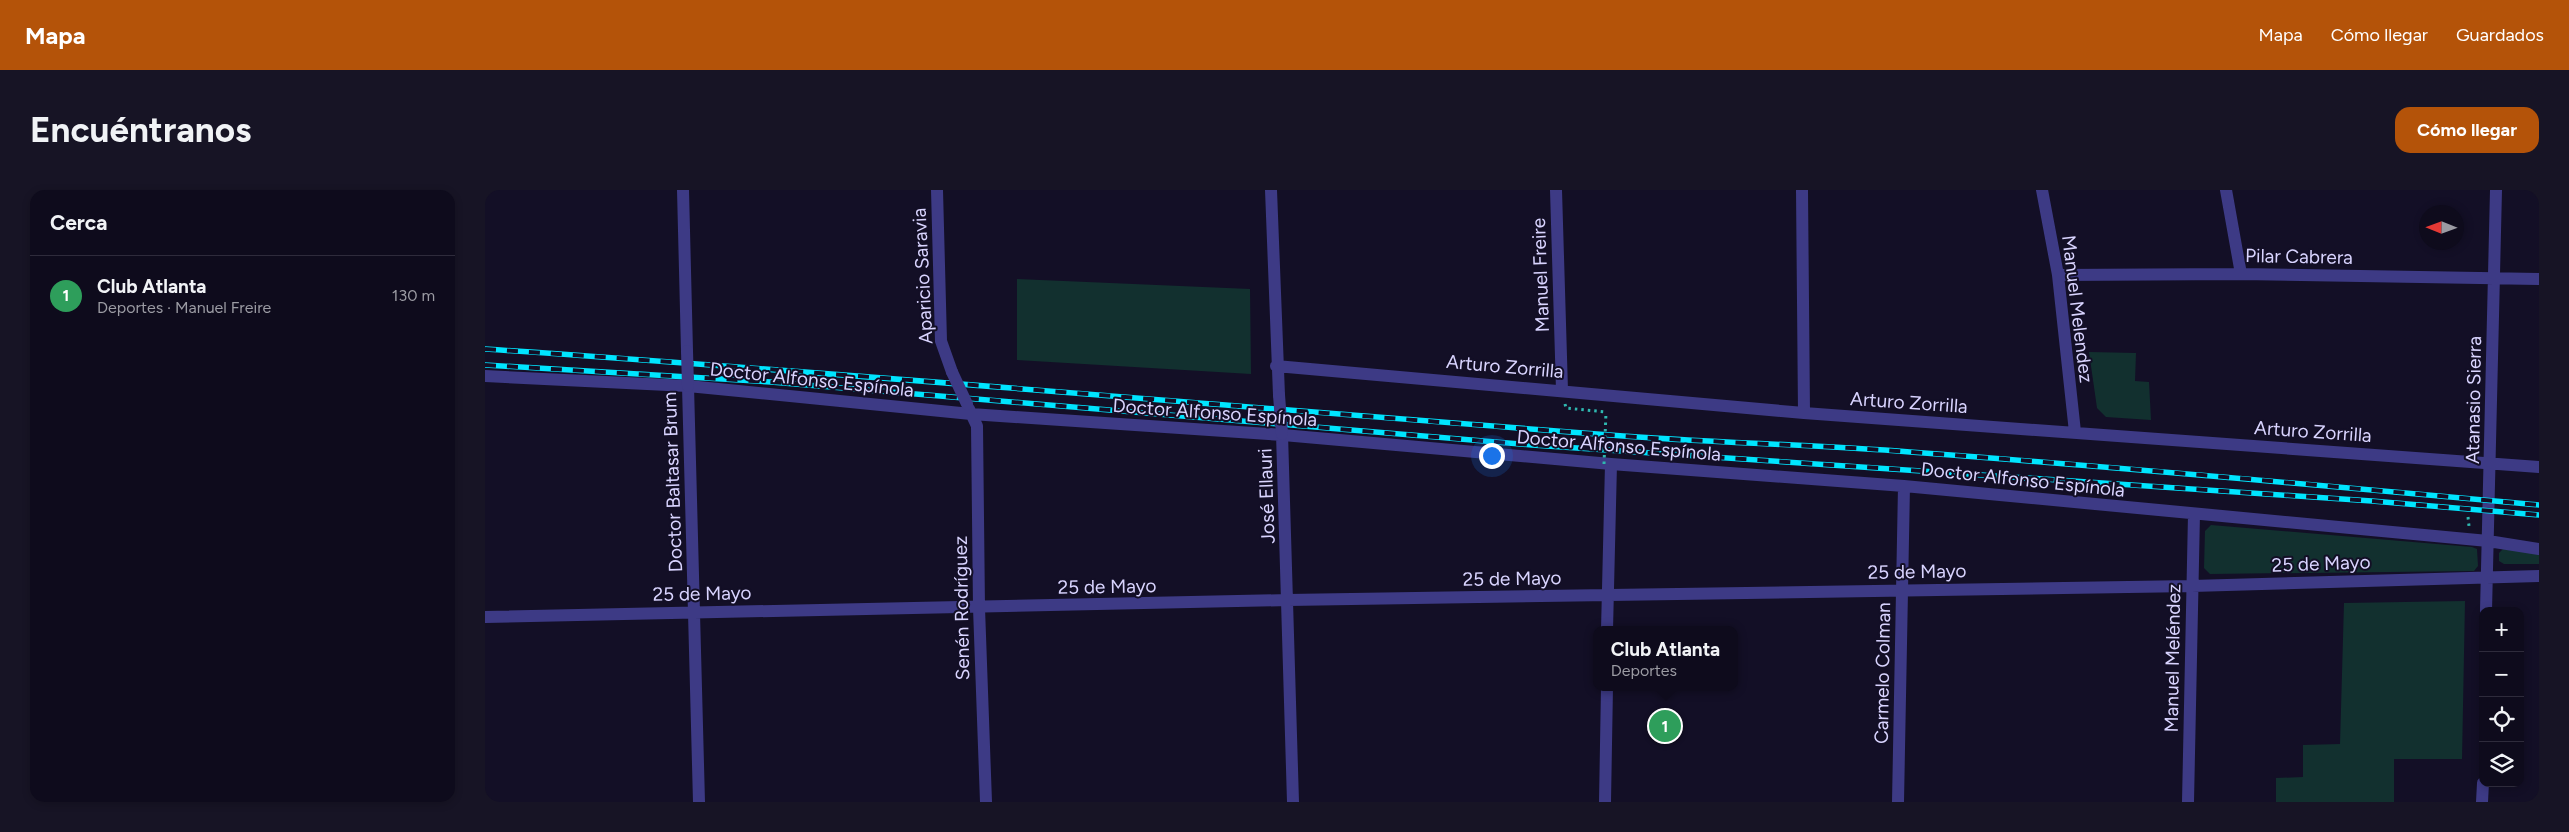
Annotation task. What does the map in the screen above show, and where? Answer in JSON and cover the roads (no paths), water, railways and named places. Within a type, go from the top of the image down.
[{"type":"street","name":"Doctor Baltasar Brum","points":[[683,190],[699,802]]},
{"type":"street","name":"Aparicio Saravia","points":[[937,190],[941,341],[952,372],[969,409]]},
{"type":"street","name":"José Ellauri","points":[[1271,190],[1276,366],[1283,435],[1293,802]]},
{"type":"street","name":"Manuel Freire","points":[[1556,190],[1562,390]]},
{"type":"street","points":[[1801,190],[1804,413]]},
{"type":"street","name":"Manuel Melendez","points":[[2042,190],[2058,275],[2075,432]]},
{"type":"street","points":[[2226,190],[2241,274]]},
{"type":"street","name":"Atanasio Sierra","points":[[2486,607],[2496,190]]},
{"type":"street","name":"Pilar Cabrera","points":[[2058,275],[2241,274],[2539,280]]},
{"type":"street","name":"Arturo Zorrilla","points":[[1276,366],[1804,413],[2539,467]]},
{"type":"street","name":"Doctor Alfonso Espínola","points":[[485,376],[689,386],[1607,464],[1905,486],[2488,541],[2539,549]]},
{"type":"street","name":"Senén Rodríguez","points":[[969,409],[977,426],[979,608],[986,802]]},
{"type":"street","points":[[1607,464],[1607,626]]},
{"type":"street","name":"Carmelo Colman","points":[[1898,802],[1905,486]]},
{"type":"street","name":"Manuel Meléndez","points":[[2187,802],[2194,514]]},
{"type":"street","name":"25 de Mayo","points":[[485,616],[979,608],[1287,600],[2192,586],[2539,576]]},
{"type":"street","points":[[1605,802],[1607,691]]},
{"type":"street","points":[[2483,787],[2483,802]]},
{"type":"railway","points":[[485,349],[1610,435],[1873,449],[2225,477],[2539,505]]},
{"type":"railway","points":[[485,365],[771,382],[1532,445],[2372,501],[2539,515]]},
{"type":"place","name":"Club Atlanta","points":[[1665,726]]}]
